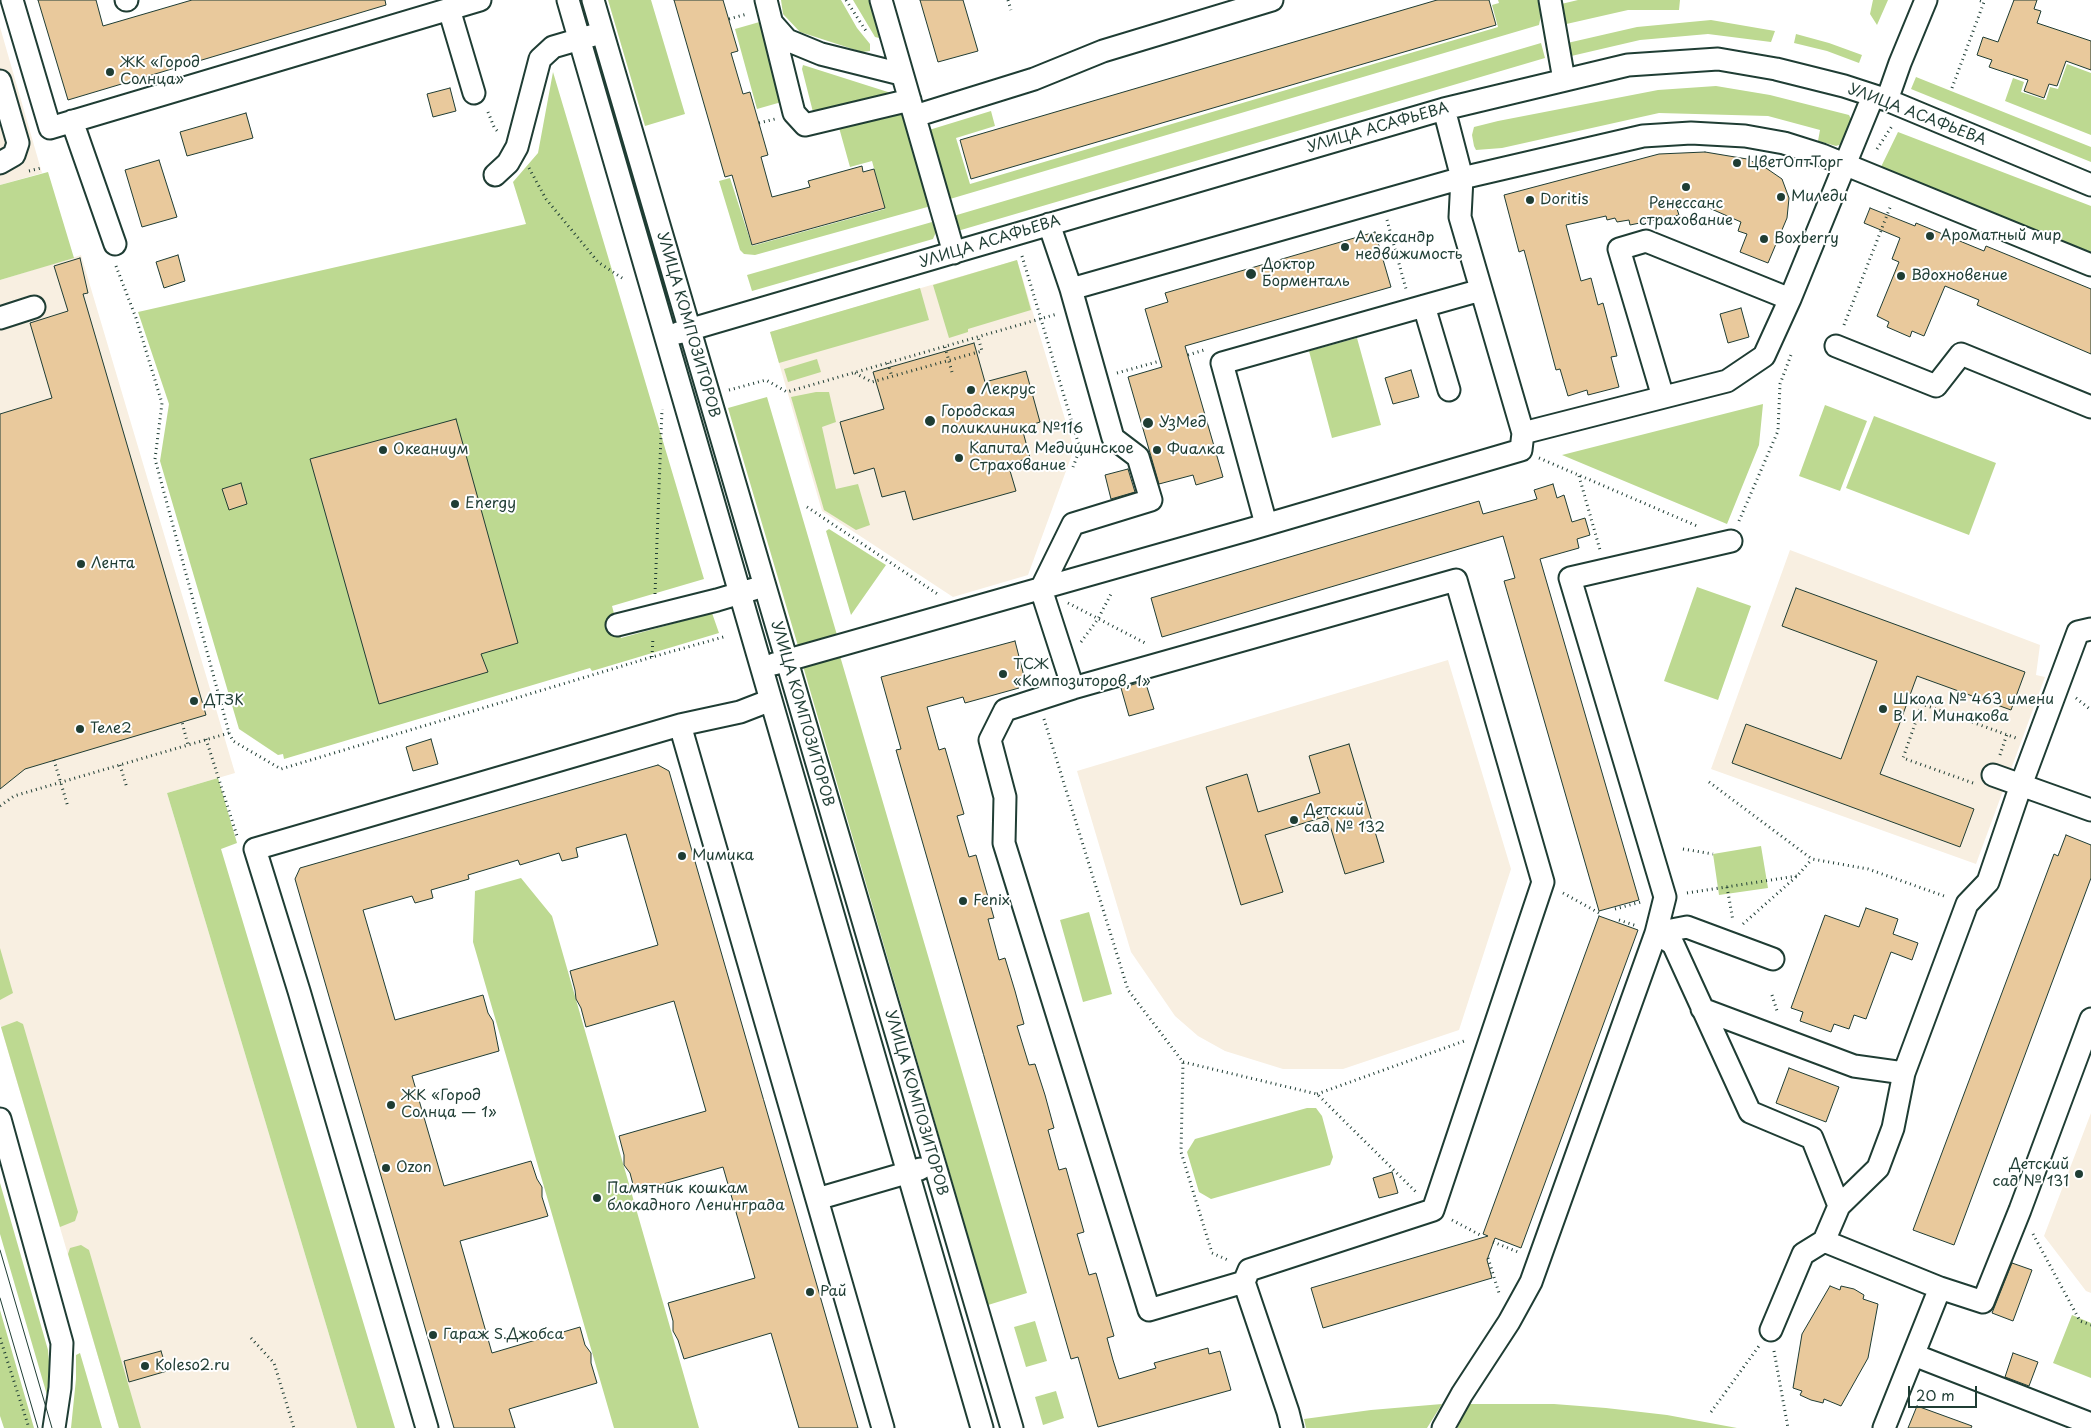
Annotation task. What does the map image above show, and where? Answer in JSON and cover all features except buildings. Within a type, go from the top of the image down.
[{"type":"street","name":"УЛИЦА КОМПОЗИТОРОВ","points":[[568,0],[982,1428]]},
{"type":"street","name":"УЛИЦА КОМПОЗИТОРОВ","points":[[593,0],[1012,1428]]},
{"type":"street","points":[[766,0],[794,113],[805,125],[912,108],[1034,79],[1103,51],[1272,0]]},
{"type":"street","points":[[881,0],[954,253]]},
{"type":"street","points":[[1550,0],[1564,80]]},
{"type":"street","points":[[762,668],[1266,524],[1663,396],[1727,381],[1764,356],[1854,168],[1880,98],[1900,63],[1926,0]]},
{"type":"street","points":[[19,2],[50,128],[465,3],[474,93]]},
{"type":"street","points":[[772,23],[787,40],[821,54],[901,74]]},
{"type":"street","points":[[495,175],[508,164],[517,147],[540,59],[553,46],[602,32]]},
{"type":"street","name":"УЛИЦА АСАФЬЕВА","points":[[666,337],[1444,109],[1628,65],[1718,60],[1776,69],[1844,86],[1880,98],[2091,185]]},
{"type":"street","points":[[0,82],[18,143],[14,155],[0,163]]},
{"type":"street","points":[[1444,109],[1462,178],[1460,217],[1522,442]]},
{"type":"street","points":[[72,121],[115,253]]},
{"type":"street","points":[[1073,299],[1462,178],[1643,136],[1691,133],[1745,136],[1784,143],[1854,168],[2091,265]]},
{"type":"street","points":[[1049,224],[1073,299],[1112,438],[1138,457],[1152,500],[1073,524],[1041,589],[1073,688]]},
{"type":"street","points":[[1663,396],[1618,249],[1646,241],[1790,299]]},
{"type":"street","points":[[1266,524],[1222,363],[1416,300],[1481,290]]},
{"type":"street","points":[[1416,300],[1449,390]]},
{"type":"street","points":[[0,318],[34,307]]},
{"type":"street","points":[[1836,346],[1936,386],[1961,354],[2091,408]]},
{"type":"street","points":[[1443,1428],[1462,1394],[1536,1284],[1538,1261],[1656,933],[1665,897],[1570,578],[1731,541]]},
{"type":"street","points":[[1456,580],[1543,882],[1433,1210],[1149,1310],[1004,843],[1005,797],[990,740],[1005,710],[1073,688],[1456,580]]},
{"type":"street","points":[[617,626],[765,586]]},
{"type":"street","points":[[1771,1330],[1802,1254],[1824,1241],[1839,1206],[1878,1168],[1893,1128],[1904,1073],[1967,904],[1988,882],[2021,784],[2078,632],[2091,629]]},
{"type":"street","points":[[427,1428],[299,991],[255,850],[680,725],[740,712],[771,700]]},
{"type":"street","points":[[680,725],[883,1428]]},
{"type":"street","points":[[1992,775],[2091,810]]},
{"type":"street","points":[[1656,933],[1688,927],[1773,959]]},
{"type":"street","points":[[1656,933],[1673,944],[1750,1112],[1812,1138],[1839,1206]]},
{"type":"street","points":[[1702,1009],[1854,1066],[1904,1073]]},
{"type":"street","points":[[1824,1241],[1940,1288],[1983,1302],[2020,1210],[2091,1019]]},
{"type":"street","points":[[0,1119],[62,1343],[60,1388],[54,1428]]},
{"type":"street","points":[[817,1199],[935,1165]]},
{"type":"street","points":[[1247,1276],[1292,1428]]},
{"type":"street","points":[[1884,1428],[1940,1288]]},
{"type":"street","points":[[1914,1355],[2091,1424]]},
{"type":"path","points":[[1008,0],[1011,10]]},
{"type":"path","points":[[1952,88],[1984,2],[1978,0]]},
{"type":"path","points":[[1854,168],[1892,126]]},
{"type":"path","points":[[517,147],[546,199],[598,262],[625,280]]},
{"type":"path","points":[[1836,346],[1898,186]]},
{"type":"path","points":[[1386,220],[1416,300]]},
{"type":"path","points":[[115,253],[162,403],[155,459],[229,733],[233,741],[281,769],[727,636]]},
{"type":"path","points":[[1022,256],[1080,449],[1073,467]]},
{"type":"path","points":[[723,392],[766,380],[787,392],[1041,319],[1073,299]]},
{"type":"path","points":[[854,373],[872,382],[949,361],[982,351],[978,337]]},
{"type":"path","points":[[945,347],[952,372]]},
{"type":"path","points":[[1522,442],[1578,476],[1731,541],[1778,431],[1780,384],[1794,347]]},
{"type":"path","points":[[1188,355],[1210,348]]},
{"type":"path","points":[[1096,380],[1160,361]]},
{"type":"path","points":[[888,363],[892,377]]},
{"type":"path","points":[[652,657],[662,410]]},
{"type":"path","points":[[1578,476],[1605,569]]},
{"type":"path","points":[[807,507],[962,611]]},
{"type":"path","points":[[1066,662],[1098,619],[1126,564]]},
{"type":"path","points":[[1041,589],[1176,659]]},
{"type":"path","points":[[1038,700],[1128,990],[1183,1062],[1182,1152],[1212,1253],[1247,1276]]},
{"type":"path","points":[[2007,734],[1987,788],[1903,758],[1922,704],[2007,734],[2036,745]]},
{"type":"path","points":[[182,722],[188,745]]},
{"type":"path","points":[[0,806],[14,796],[229,733]]},
{"type":"path","points":[[206,739],[240,844],[255,850]]},
{"type":"path","points":[[54,760],[68,807]]},
{"type":"path","points":[[120,765],[127,788]]},
{"type":"path","points":[[1709,782],[1812,859],[1868,869],[1967,904]]},
{"type":"path","points":[[1683,850],[1712,854]]},
{"type":"path","points":[[1743,925],[1797,876],[1812,859]]},
{"type":"path","points":[[1665,897],[1797,876]]},
{"type":"path","points":[[1543,882],[1599,913]]},
{"type":"path","points":[[1727,887],[1733,921]]},
{"type":"path","points":[[1317,1094],[1493,1031]]},
{"type":"path","points":[[1183,1062],[1317,1094],[1433,1210],[1482,1236]]},
{"type":"path","points":[[2020,1210],[2080,1321],[2091,1326]]},
{"type":"path","points":[[1493,1242],[1538,1261]]},
{"type":"path","points":[[1488,1258],[1509,1322]]},
{"type":"path","points":[[1711,1412],[1771,1330]]},
{"type":"path","points":[[1771,1330],[1788,1428]]},
{"type":"path","points":[[0,1338],[29,1428]]},
{"type":"path","points":[[251,1338],[274,1363],[294,1428]]},
{"type":"shaded area","points":[[0,27],[42,173],[0,185]]},
{"type":"shaded area","points":[[81,255],[235,773],[167,793],[357,1428],[119,1428],[0,1024],[0,280]]},
{"type":"shaded area","name":"Городская поликлиника №116","points":[[1017,260],[1074,449],[1028,575],[953,597],[822,511],[770,332]]},
{"type":"shaded area","name":"Школа № 463 имени В. И. Минакова","points":[[1790,550],[2040,645],[2036,675],[2045,677],[1976,864],[1711,769]]},
{"type":"shaded area","name":"Детский сад № 132","points":[[1448,660],[1511,869],[1459,1030],[1343,1069],[1283,1069],[1225,1051],[1198,1036],[1175,1016],[1131,952],[1077,771]]},
{"type":"shaded area","name":"Детский сад № 131","points":[[2091,1113],[2091,1293],[2086,1291],[2044,1236]]},
{"type":"green space","points":[[608,0],[651,0],[685,114],[645,126]]},
{"type":"green space","points":[[781,0],[841,0],[857,28],[870,44],[870,51],[862,52],[800,32],[783,14]]},
{"type":"green space","points":[[853,0],[870,0],[875,12],[879,38],[875,37]]},
{"type":"green space","points":[[1498,0],[1544,0],[1539,25],[950,199],[929,130],[991,111],[995,126],[956,138],[970,184],[1498,27],[1492,5],[1499,3]]},
{"type":"green space","points":[[1578,0],[1680,0],[1679,10],[1628,10],[1562,25],[1557,5]]},
{"type":"green space","points":[[1873,0],[1888,0],[1877,25],[1870,14]]},
{"type":"green space","points":[[1711,20],[1775,31],[1771,42],[1708,34],[1640,40],[1567,57],[1563,44],[1637,27]]},
{"type":"green space","points":[[763,21],[785,101],[757,109],[735,29]]},
{"type":"green space","points":[[1796,34],[1862,55],[1859,63],[1827,51],[1794,43]]},
{"type":"green space","points":[[1541,43],[1545,58],[961,230],[957,229],[950,217]]},
{"type":"green space","points":[[2067,64],[2091,73],[2091,135],[2005,101],[2013,78],[2024,82],[2021,92],[2046,100],[2050,87],[2058,89]]},
{"type":"green space","points":[[803,65],[891,93],[891,96],[813,112],[802,69]]},
{"type":"green space","name":"Океаниум","points":[[553,72],[704,579],[612,606],[617,625],[621,638],[712,613],[719,633],[592,671],[590,668],[284,759],[283,754],[278,755],[239,729],[160,461],[169,404],[138,312],[526,224],[513,182],[538,153]]},
{"type":"green space","points":[[1916,77],[2091,147],[2091,162],[1911,89]]},
{"type":"green space","points":[[1716,86],[1770,95],[1849,115],[1851,119],[1842,144],[1836,146],[1818,141],[1820,130],[1768,116],[1659,113],[1502,148],[1476,150],[1474,146],[1472,135],[1474,127],[1498,121],[1658,90]]},
{"type":"green space","points":[[893,108],[907,114],[931,206],[755,255],[744,254],[740,250],[719,181],[730,178],[752,246],[885,209],[872,161],[850,167],[838,124]]},
{"type":"green space","points":[[1898,132],[2091,206],[2091,252],[1880,169]]},
{"type":"green space","points":[[48,172],[74,258],[0,280],[0,185]]},
{"type":"green space","points":[[932,222],[936,232],[933,239],[752,291],[747,275]]},
{"type":"green space","points":[[1017,260],[1031,310],[968,329],[968,332],[949,338],[933,285]]},
{"type":"green space","points":[[920,288],[929,320],[779,363],[770,332]]},
{"type":"green space","points":[[1357,338],[1381,425],[1332,438],[1309,351]]},
{"type":"green space","points":[[817,359],[821,372],[788,382],[784,369]]},
{"type":"green space","points":[[816,392],[829,392],[836,422],[822,427],[836,489],[858,484],[870,525],[856,530],[824,510],[791,397]]},
{"type":"green space","points":[[767,397],[837,635],[798,646],[728,408]]},
{"type":"green space","points":[[1763,404],[1759,445],[1727,524],[1562,455]]},
{"type":"green space","points":[[1825,405],[1867,421],[1840,491],[1799,476]]},
{"type":"green space","points":[[1874,416],[1996,463],[1969,535],[1846,488]]},
{"type":"green space","points":[[829,529],[886,565],[851,615],[826,531]]},
{"type":"green space","points":[[1697,587],[1751,606],[1718,700],[1664,681]]},
{"type":"green space","points":[[840,656],[1027,1293],[988,1305],[803,666]]},
{"type":"green space","points":[[218,778],[237,843],[221,849],[395,1428],[357,1428],[167,793]]},
{"type":"green space","points":[[1761,846],[1768,888],[1719,895],[1713,854]]},
{"type":"green space","points":[[521,878],[552,916],[699,1428],[614,1428],[473,942],[475,891]]},
{"type":"green space","points":[[1089,912],[1112,994],[1083,1002],[1060,920]]},
{"type":"green space","points":[[0,948],[13,993],[0,1000]]},
{"type":"green space","points":[[17,1021],[23,1024],[78,1212],[75,1221],[60,1227],[1,1027]]},
{"type":"green space","points":[[1307,1108],[1316,1108],[1322,1116],[1333,1157],[1330,1165],[1211,1199],[1199,1192],[1187,1152],[1195,1139]]},
{"type":"green space","points":[[0,1183],[48,1350],[50,1372],[47,1395],[0,1234]]},
{"type":"green space","points":[[81,1245],[89,1250],[141,1428],[119,1428],[68,1254],[70,1248]]},
{"type":"green space","points":[[0,1310],[34,1428],[4,1428],[0,1416]]},
{"type":"green space","points":[[2072,1315],[2091,1323],[2091,1378],[2053,1363]]},
{"type":"green space","points":[[1035,1321],[1047,1361],[1026,1367],[1014,1327]]},
{"type":"green space","points":[[80,1353],[102,1428],[71,1428],[76,1379],[76,1355]]},
{"type":"green space","points":[[1056,1391],[1064,1418],[1043,1425],[1035,1397]]},
{"type":"green space","points":[[1442,1404],[1427,1428],[1306,1428],[1304,1419],[1371,1410]]},
{"type":"green space","points":[[1467,1404],[1554,1404],[1606,1408],[1667,1415],[1737,1428],[1458,1428],[1458,1419]]},
{"type":"tram line","points":[[0,1250],[52,1428]]},
{"type":"tram line","points":[[0,1298],[38,1428]]},
{"type":"place","name":"ЖК «Город Солнца»","points":[[110,72]]},
{"type":"place","name":"ЦветОптТорг","points":[[1737,163]]},
{"type":"place","name":"Ренессанс страхование","points":[[1686,187]]},
{"type":"place","name":"Миледи","points":[[1781,197]]},
{"type":"place","name":"Doritis","points":[[1530,200]]},
{"type":"place","name":"Ароматный мир","points":[[1930,236]]},
{"type":"place","name":"Boxberry","points":[[1764,239]]},
{"type":"place","name":"Александр недвижимость","points":[[1345,247]]},
{"type":"place","name":"Доктор Борменталь","points":[[1251,274]]},
{"type":"place","name":"Вдохновение","points":[[1901,276]]},
{"type":"place","name":"Лекрус","points":[[971,390]]},
{"type":"place","name":"Городская поликлиника №116","points":[[930,421]]},
{"type":"place","name":"УзМед","points":[[1148,423]]},
{"type":"place","name":"Океаниум","points":[[383,450]]},
{"type":"place","name":"Фиалка","points":[[1157,450]]},
{"type":"place","name":"Капитал Медицинское Страхование","points":[[959,458]]},
{"type":"place","name":"Energy","points":[[455,504]]},
{"type":"place","name":"Лента","points":[[81,564]]},
{"type":"place","name":"ТСЖ «Композиторов, 1»","points":[[1003,674]]},
{"type":"place","name":"ДТЗК","points":[[194,701]]},
{"type":"place","name":"Школа № 463 имени В. И. Минакова","points":[[1883,709]]},
{"type":"place","name":"Теле2","points":[[80,729]]},
{"type":"place","name":"Детский сад № 132","points":[[1294,820]]},
{"type":"place","name":"Мимика","points":[[682,856]]},
{"type":"place","name":"Fenix","points":[[963,901]]},
{"type":"place","name":"ЖК «Город Солнца — 1»","points":[[391,1105]]},
{"type":"place","name":"Ozon","points":[[386,1168]]},
{"type":"place","name":"Детский сад № 131","points":[[2079,1174]]},
{"type":"place","name":"Памятник кошкам блокадного Ленинграда","points":[[597,1198]]},
{"type":"place","name":"Рай","points":[[810,1292]]},
{"type":"place","name":"Гараж S.Джобса","points":[[433,1335]]},
{"type":"place","name":"Koleso2.ru","points":[[145,1366]]}]
